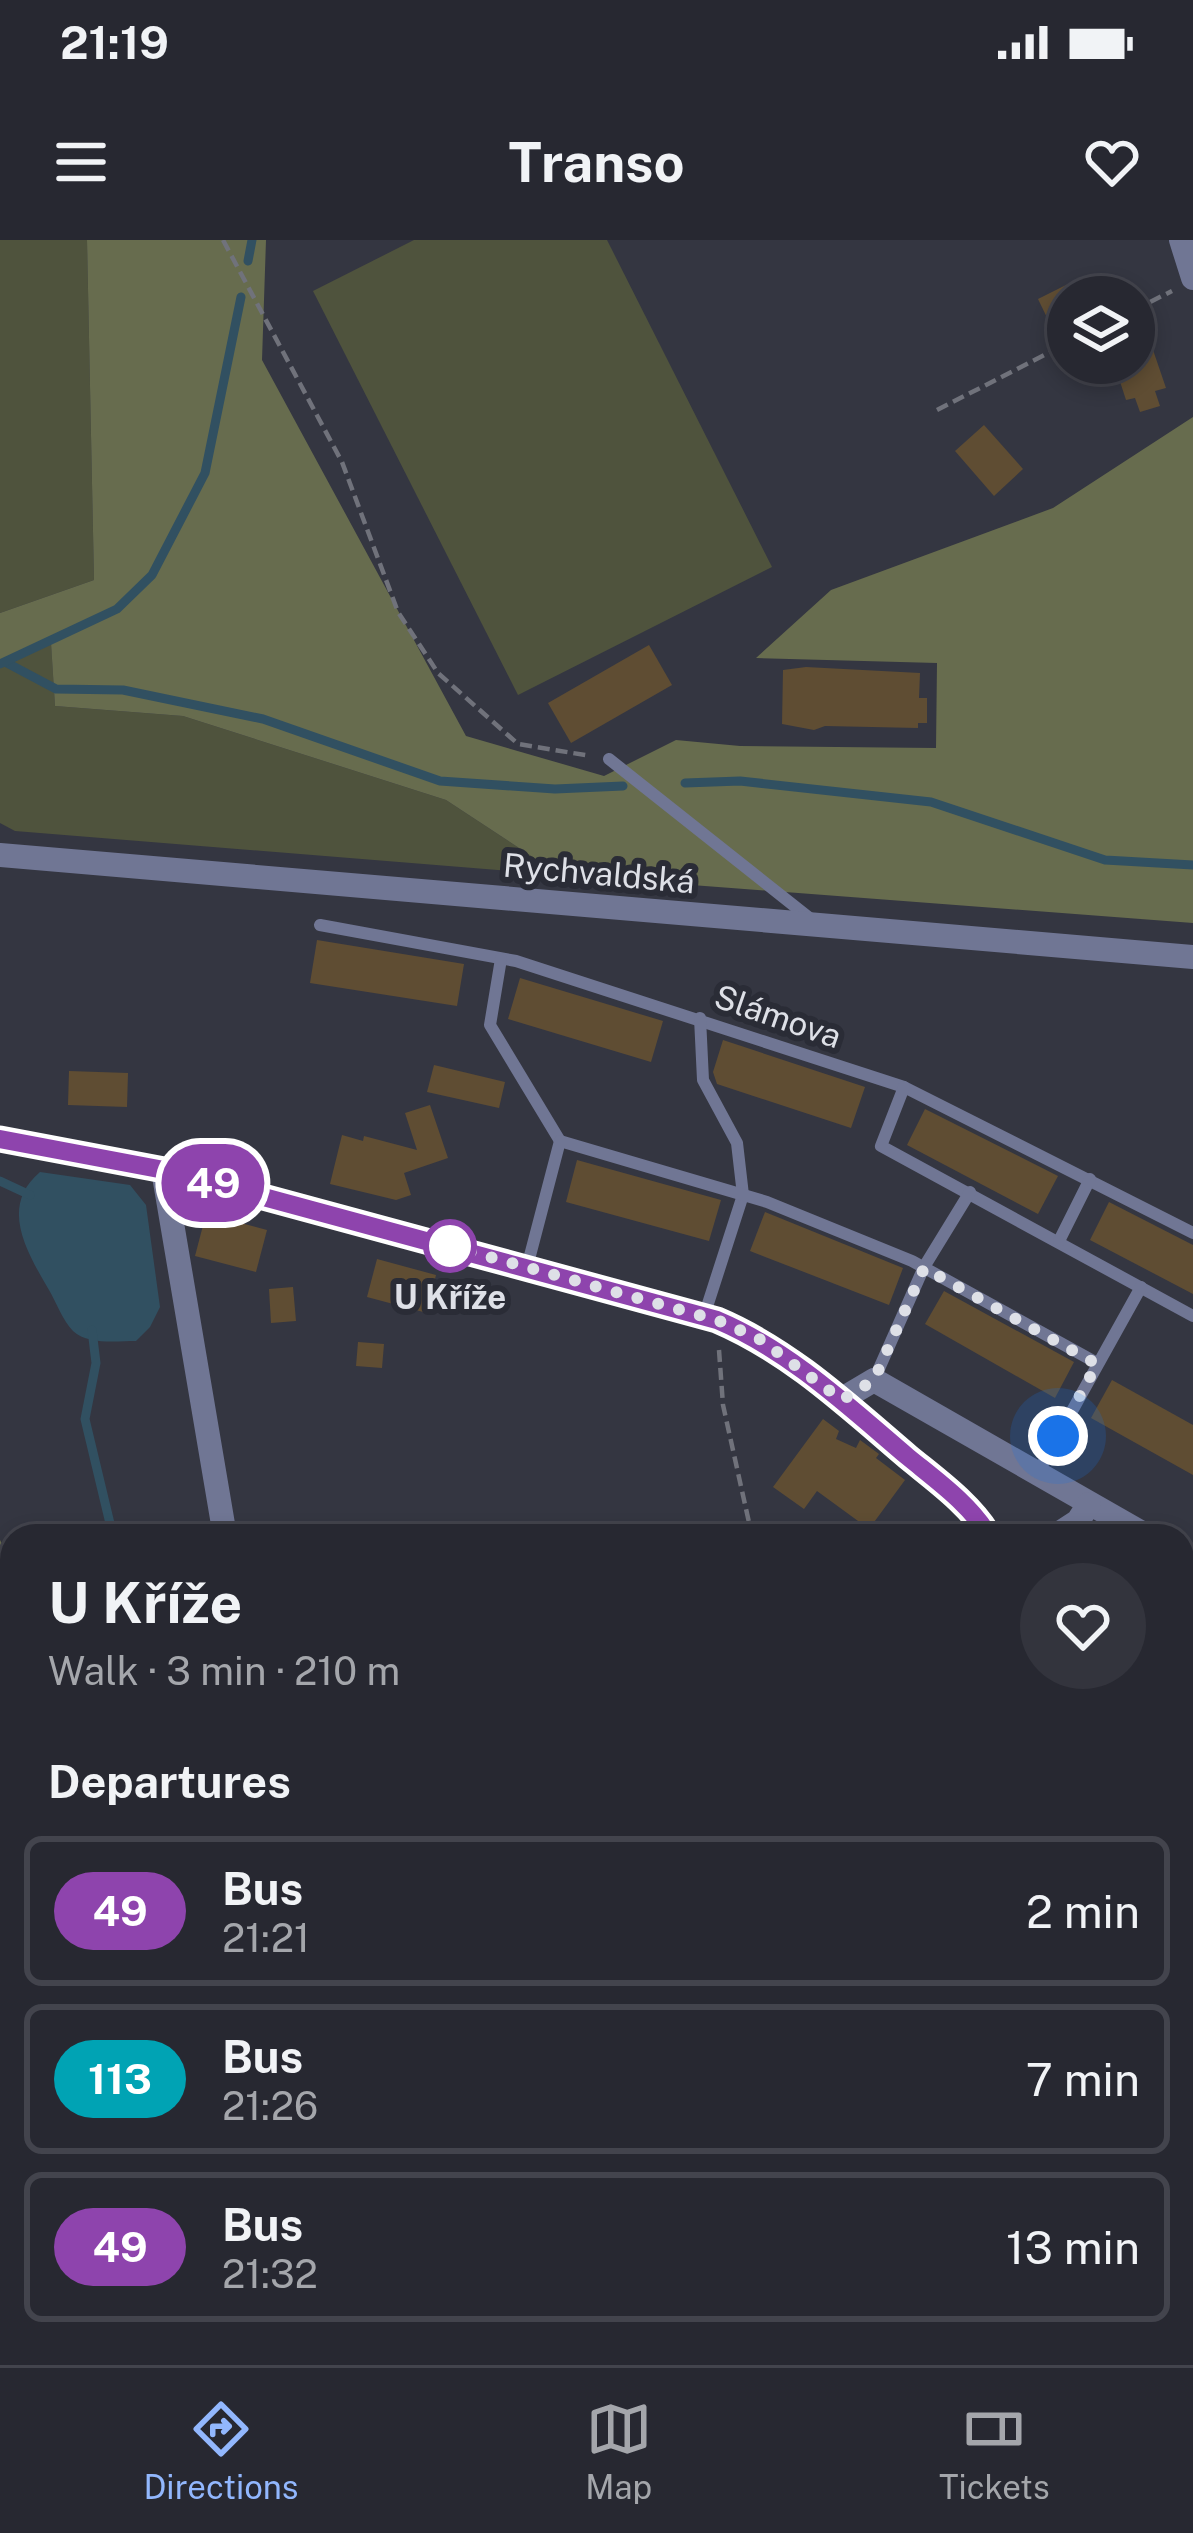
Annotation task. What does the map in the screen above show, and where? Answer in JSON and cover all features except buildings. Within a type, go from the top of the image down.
[{"type":"street","points":[[1180,240],[1183,284]]},
{"type":"street","name":"Rychvaldská","points":[[0,855],[1193,957]]},
{"type":"street","points":[[0,1139],[164,1170],[710,1318],[758,1338],[842,1400],[956,1498],[979,1524]]},
{"type":"street","points":[[164,1170],[224,1524]]},
{"type":"street","points":[[842,1400],[874,1380],[1125,1524]]},
{"type":"street","points":[[1073,1524],[1089,1504]]},
{"type":"lane","points":[[609,759],[817,925]]},
{"type":"lane","name":"Slámova","points":[[320,926],[501,959],[700,1018],[904,1087],[1193,1233]]},
{"type":"lane","points":[[501,959],[490,1025],[560,1142],[743,1195],[924,1268],[1097,1364]]},
{"type":"lane","points":[[700,1018],[703,1080],[737,1143],[743,1195],[710,1318]]},
{"type":"lane","points":[[904,1087],[881,1145],[1193,1316]]},
{"type":"lane","points":[[526,1267],[560,1142]]},
{"type":"lane","points":[[1059,1241],[1090,1179]]},
{"type":"lane","points":[[874,1380],[924,1268],[970,1192]]},
{"type":"lane","points":[[1036,1475],[1141,1287]]},
{"type":"path","points":[[223,240],[342,462],[398,612],[438,673],[518,744],[609,759]]},
{"type":"path","points":[[1155,299],[1183,284]]},
{"type":"path","points":[[937,410],[1047,355]]},
{"type":"path","points":[[710,1318],[749,1524]]},
{"type":"green space","points":[[0,240],[87,240],[94,580],[0,613]]},
{"type":"green space","points":[[87,240],[266,240],[262,360],[466,736],[604,776],[676,740],[740,746],[936,748],[937,663],[756,658],[831,590],[1053,508],[1193,417],[1193,923],[560,875],[446,800],[183,716],[55,706],[51,643],[0,660],[0,613],[94,580]]},
{"type":"green space","points":[[414,240],[607,240],[772,567],[518,695],[313,291]]},
{"type":"green space","points":[[51,642],[55,706],[183,716],[446,800],[560,875],[15,831],[0,823],[0,660]]},
{"type":"shaded area","points":[[40,1172],[130,1185],[146,1205],[160,1307],[136,1341],[86,1338],[63,1317],[20,1228],[21,1199]]},
{"type":"waterway","points":[[248,261],[252,240]]},
{"type":"waterway","points":[[0,664],[117,609],[152,575],[205,473],[241,297]]},
{"type":"waterway","points":[[7,663],[56,689],[123,690],[263,719],[440,781],[555,789],[623,786]]},
{"type":"waterway","points":[[685,783],[740,781],[931,802],[1105,860],[1193,865]]},
{"type":"waterway","points":[[0,1181],[30,1195]]},
{"type":"waterway","points":[[92,1330],[96,1363],[85,1419],[110,1524]]},
{"type":"bus line","name":"49","points":[[0,1139],[164,1170],[717,1320],[758,1338],[842,1400],[981,1524]]},
{"type":"place","name":"U Kříže","points":[[450,1246]]},
{"type":"route","points":[[450,1246],[717,1320],[758,1338],[842,1400],[874,1380],[924,1268],[1097,1364],[1058,1436]]}]
